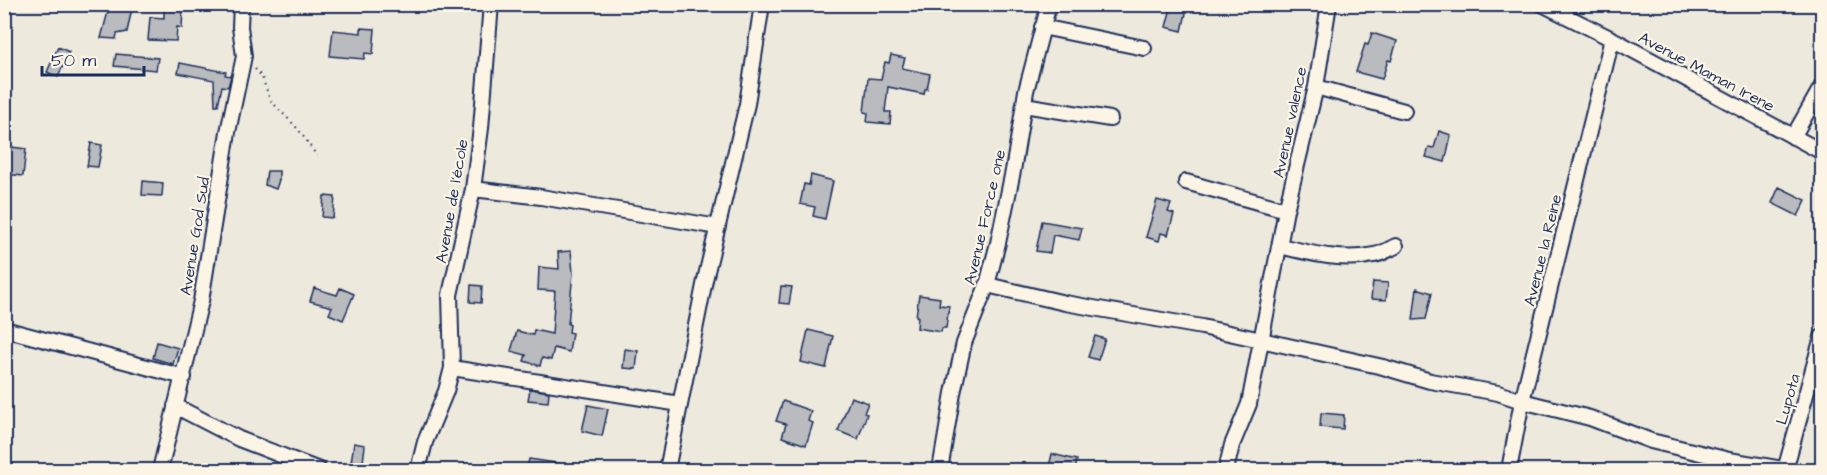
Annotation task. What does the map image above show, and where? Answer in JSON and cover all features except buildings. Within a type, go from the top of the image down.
[{"type":"street","name":"Avenue God Sud","points":[[160,471],[201,301],[228,132],[244,56],[240,27],[241,4]]},
{"type":"street","name":"Avenue de l'école","points":[[418,471],[424,442],[446,392],[452,368],[450,295],[474,189],[491,4]]},
{"type":"street","points":[[667,471],[705,280],[747,104],[762,4]]},
{"type":"street","name":"Avenue Force one","points":[[940,471],[964,343],[987,285],[1013,171],[1024,105],[1049,4]]},
{"type":"street","name":"Avenue valence","points":[[1226,471],[1232,445],[1249,404],[1286,210],[1316,87],[1329,4]]},
{"type":"street","name":"Avenue Maman Irene","points":[[1542,4],[1562,9],[1612,39],[1822,152]]},
{"type":"street","points":[[1042,27],[1144,48]]},
{"type":"street","name":"Avenue la Reine","points":[[1509,471],[1522,401],[1612,39]]},
{"type":"street","points":[[1316,87],[1404,111]]},
{"type":"street","points":[[1793,137],[1821,92]]},
{"type":"street","points":[[1024,105],[1110,120]]},
{"type":"street","points":[[1186,182],[1286,210]]},
{"type":"street","points":[[474,189],[541,197],[718,227]]},
{"type":"street","points":[[1280,246],[1322,256],[1349,258],[1375,255],[1396,246]]},
{"type":"street","points":[[987,285],[1065,303],[1202,327],[1383,368],[1430,381],[1498,393],[1590,418],[1651,441],[1738,462],[1786,470]]},
{"type":"street","points":[[4,329],[184,377]]},
{"type":"street","name":"Lupota","points":[[1786,470],[1822,337]]},
{"type":"street","points":[[452,368],[680,405]]},
{"type":"street","points":[[175,406],[239,439],[303,467],[319,471]]},
{"type":"path","points":[[244,56],[262,78],[270,100],[298,129],[317,156]]}]
